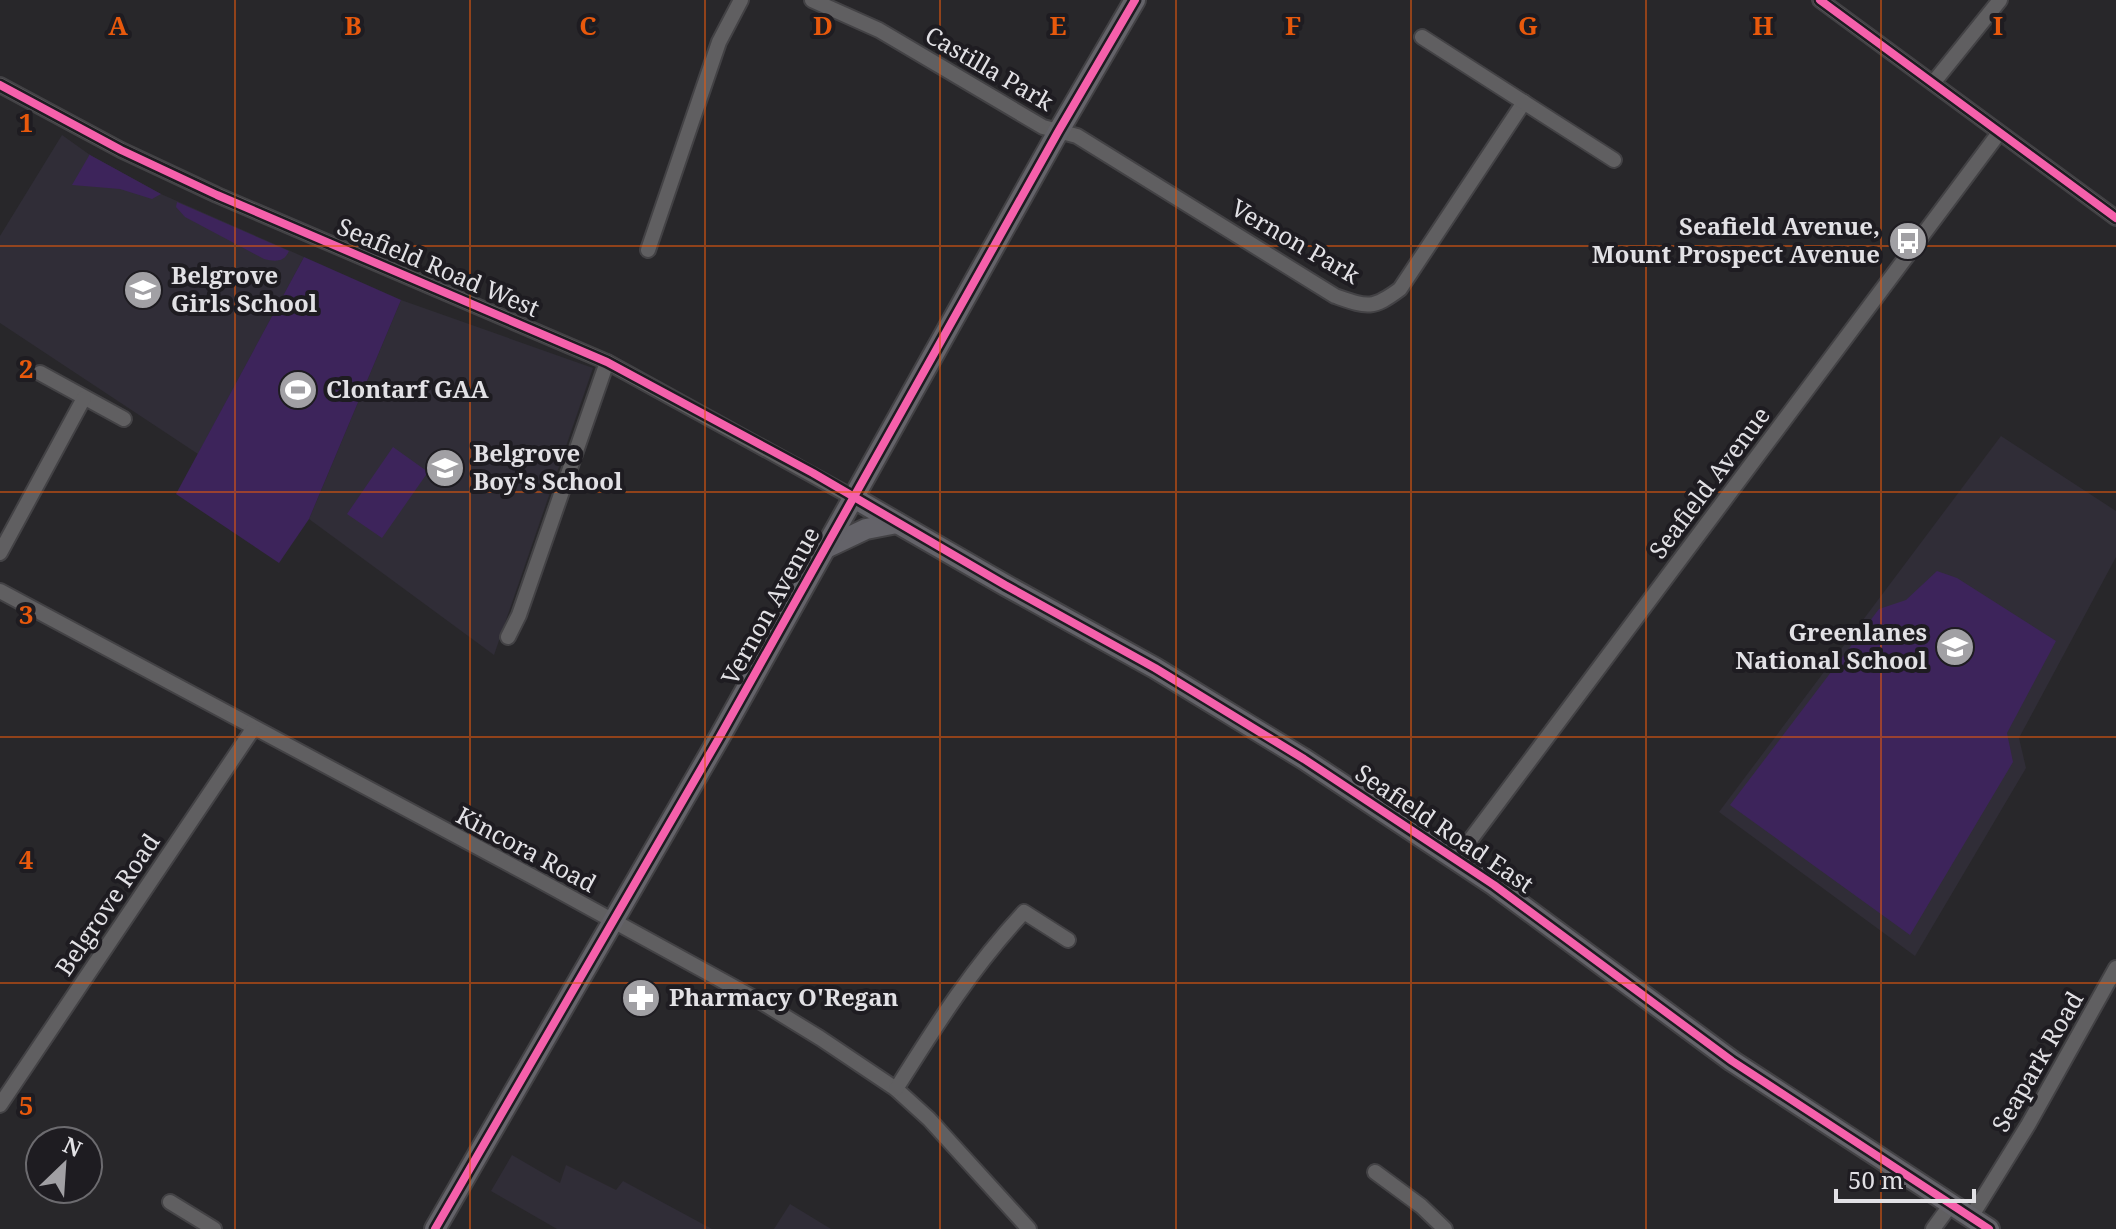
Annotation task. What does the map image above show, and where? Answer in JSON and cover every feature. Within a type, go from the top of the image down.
[{"type":"street","points":[[648,250],[719,42],[741,0]]},
{"type":"street","name":"Castilla Park","points":[[812,0],[879,30],[1043,127],[1058,132]]},
{"type":"street","name":"Vernon Avenue","points":[[435,1229],[828,547],[1058,132],[1135,0]]},
{"type":"street","points":[[1820,0],[2116,218]]},
{"type":"street","points":[[1933,83],[2000,0]]},
{"type":"street","points":[[1422,37],[1614,160]]},
{"type":"street","name":"Seafield Road West","points":[[0,85],[121,150],[217,195],[607,362],[854,498]]},
{"type":"street","name":"Vernon Park","points":[[1058,132],[1077,136],[1335,296],[1361,305],[1381,304],[1400,289],[1524,102]]},
{"type":"street","name":"Seafield Avenue","points":[[1456,859],[1999,133]]},
{"type":"street","points":[[508,637],[519,615],[607,362]]},
{"type":"street","points":[[40,373],[124,419]]},
{"type":"street","points":[[0,553],[84,398]]},
{"type":"street","name":"Seafield Road East","points":[[854,498],[1155,668],[1304,759],[1494,885],[1732,1061],[1989,1229]]},
{"type":"street","points":[[828,547],[866,529],[897,523]]},
{"type":"street","name":"Kincora Road","points":[[0,591],[763,1003],[896,1089],[929,1119],[1029,1229]]},
{"type":"street","name":"Belgrove Road","points":[[0,1105],[253,729]]},
{"type":"street","points":[[896,1089],[966,979],[1024,912],[1068,940]]},
{"type":"street","name":"Seapark Road","points":[[1971,1217],[2028,1125],[2116,968]]},
{"type":"street","points":[[1375,1172],[1421,1206],[1445,1229]]},
{"type":"street","points":[[170,1202],[214,1229]]},
{"type":"street","points":[[1933,1229],[1952,1203]]},
{"type":"shaded area","name":"Belgrove Girls School","points":[[62,135],[90,155],[161,194],[304,257],[198,454],[0,323],[0,236]]},
{"type":"shaded area","points":[[90,154],[161,194],[152,199],[120,189],[72,185]]},
{"type":"shaded area","points":[[177,202],[289,251],[279,260],[264,259],[185,217],[176,207]]},
{"type":"shaded area","name":"Clontarf GAA","points":[[304,257],[401,300],[309,519],[279,563],[176,494]]},
{"type":"shaded area","name":"Belgrove Boy's School","points":[[401,300],[593,368],[494,655],[309,519]]},
{"type":"shaded area","name":"Greenlanes National School","points":[[2001,436],[2116,511],[2116,557],[2019,738],[2026,768],[1915,956],[1719,812]]},
{"type":"shaded area","points":[[393,447],[428,472],[382,538],[347,514]]},
{"type":"shaded area","name":"Greenlanes National School","points":[[1937,571],[1957,578],[2056,641],[2007,733],[2013,762],[1910,935],[1730,805],[1879,609],[1906,600]]},
{"type":"shaded area","points":[[512,1155],[560,1183],[566,1165],[616,1190],[623,1181],[712,1229],[557,1229],[491,1191]]},
{"type":"shaded area","points":[[790,1204],[831,1229],[774,1229]]},
{"type":"cycle path","points":[[435,1229],[719,738],[1135,0]]},
{"type":"cycle path","points":[[1820,0],[2116,218]]},
{"type":"cycle path","points":[[0,85],[121,150],[217,195],[607,362],[813,473],[1155,668],[1304,759],[1494,885],[1732,1061],[1989,1229]]},
{"type":"place","name":"Seafield Avenue, Mount Prospect Avenue","points":[[1908,241]]},
{"type":"place","name":"Belgrove Girls School","points":[[143,290]]},
{"type":"place","name":"Clontarf GAA","points":[[298,390]]},
{"type":"place","name":"Belgrove Boy's School","points":[[445,468]]},
{"type":"place","name":"Greenlanes National School","points":[[1955,647]]},
{"type":"place","name":"Pharmacy O'Regan","points":[[641,998]]}]
